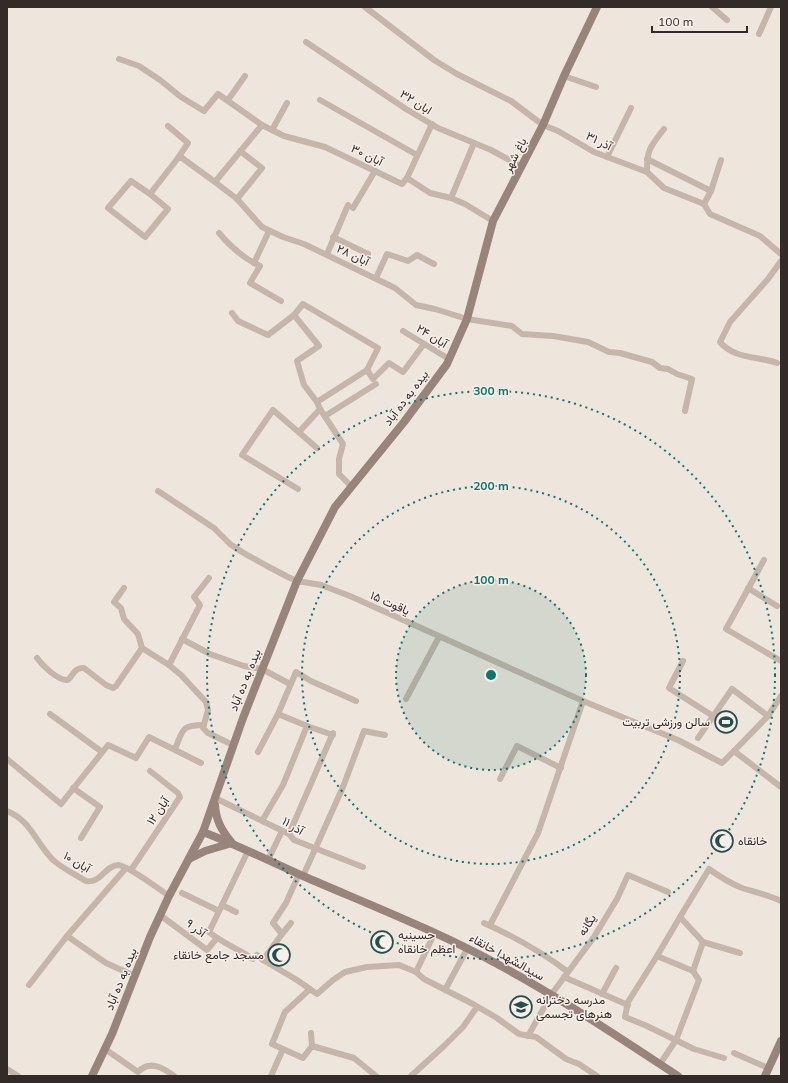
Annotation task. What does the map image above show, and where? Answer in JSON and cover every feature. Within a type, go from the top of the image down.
[{"type":"main road","name":"باغ شهر","points":[[467,319],[493,221],[543,125],[564,76],[597,7]]},
{"type":"main road","name":"بیده به ده آباد","points":[[92,1076],[105,1049],[160,915],[203,832],[233,746],[297,581],[335,507],[404,422],[447,364],[467,319]]},
{"type":"main road","points":[[188,860],[217,846],[232,843],[217,822],[215,799]]},
{"type":"main road","name":"سیدالشهدا خانقاء","points":[[203,832],[232,843],[301,875],[435,932],[500,965],[598,1024],[678,1076]]},
{"type":"main road","points":[[766,1072],[781,1041]]},
{"type":"street","points":[[365,7],[434,60],[457,74],[511,101],[543,125]]},
{"type":"street","points":[[712,7],[727,20]]},
{"type":"street","points":[[759,34],[771,7]]},
{"type":"street","name":"ابان ۳۲","points":[[306,42],[406,109],[432,124],[491,150],[522,167]]},
{"type":"street","points":[[119,59],[139,66],[160,80],[180,97],[204,111],[218,94],[228,100],[245,76]]},
{"type":"street","points":[[564,76],[596,87]]},
{"type":"street","name":"آبان ۳۰","points":[[228,100],[262,125],[284,136],[326,147],[402,184],[407,178]]},
{"type":"street","points":[[320,100],[417,155]]},
{"type":"street","points":[[272,130],[287,103]]},
{"type":"street","points":[[607,157],[631,108]]},
{"type":"street","points":[[432,124],[407,178],[430,193],[451,198],[465,204],[493,221]]},
{"type":"street","points":[[215,182],[262,125]]},
{"type":"street","name":"آذر ۳۱","points":[[543,125],[558,131],[594,152],[647,172]]},
{"type":"street","points":[[150,194],[188,144],[168,126]]},
{"type":"street","points":[[664,129],[649,148],[647,172],[664,188],[704,204],[710,214],[760,236],[781,254]]},
{"type":"street","points":[[451,198],[474,143]]},
{"type":"street","points":[[237,199],[262,168],[240,151]]},
{"type":"street","name":"آبان ۲۸","points":[[178,158],[182,158],[237,199],[262,227],[268,231],[304,244],[376,278],[395,288],[416,305],[467,319],[512,326],[522,334],[553,336],[588,342],[609,352],[620,353],[652,362],[660,368],[668,368],[677,374],[692,379],[685,411]]},
{"type":"street","points":[[647,158],[711,191]]},
{"type":"street","points":[[704,204],[711,191],[721,160]]},
{"type":"street","points":[[326,254],[333,237],[350,206],[375,171]]},
{"type":"street","points":[[131,181],[150,194],[168,209],[145,237],[108,208],[131,181]]},
{"type":"street","points":[[254,263],[268,231]]},
{"type":"street","points":[[219,233],[227,243],[244,257],[260,266],[250,284],[280,301]]},
{"type":"street","points":[[333,237],[368,254]]},
{"type":"street","points":[[376,278],[387,254],[408,261],[416,255],[434,264]]},
{"type":"street","points":[[777,363],[740,355],[725,348],[720,342],[730,322],[781,262]]},
{"type":"street","points":[[232,313],[238,321],[268,334],[294,315],[303,304],[378,348],[367,370],[317,402]]},
{"type":"street","points":[[294,315],[319,346],[297,361],[304,384],[343,444],[339,459],[339,474],[352,487]]},
{"type":"street","name":"آبان ۲۴","points":[[403,331],[449,359]]},
{"type":"street","points":[[367,370],[373,379],[389,363],[403,372],[424,344]]},
{"type":"street","points":[[325,416],[376,384]]},
{"type":"street","points":[[299,432],[320,409]]},
{"type":"street","points":[[298,489],[242,455],[273,410],[317,448]]},
{"type":"street","name":"یاقوت ۱۵","points":[[158,491],[214,528],[230,544],[242,552],[288,577],[297,581],[321,585],[350,596],[583,701],[678,740],[722,763],[734,751]]},
{"type":"street","points":[[764,560],[726,629],[781,661]]},
{"type":"street","points":[[169,665],[200,605],[194,597],[209,578]]},
{"type":"street","points":[[124,588],[114,602],[121,608],[124,620],[138,634],[142,648],[169,665],[181,675],[206,702],[208,710],[203,728],[208,733],[233,746]]},
{"type":"street","points":[[748,588],[777,606]]},
{"type":"street","points":[[406,699],[440,637]]},
{"type":"street","points":[[182,639],[210,654],[244,666],[262,669],[290,684]]},
{"type":"street","points":[[37,658],[46,668],[64,680],[68,680],[76,670],[84,668],[106,685],[113,688],[116,686],[142,648]]},
{"type":"street","points":[[684,661],[669,688],[714,716]]},
{"type":"street","points":[[258,752],[278,714],[296,672],[311,681],[356,701]]},
{"type":"street","points":[[698,738],[732,689],[768,716]]},
{"type":"street","points":[[781,696],[768,716],[734,751],[781,787]]},
{"type":"street","points":[[583,701],[538,833],[487,924],[507,933],[553,960],[566,975],[602,994],[628,1005]]},
{"type":"street","points":[[50,714],[102,752]]},
{"type":"street","points":[[278,714],[307,726],[333,734],[289,834]]},
{"type":"street","points":[[175,749],[183,729],[191,725],[204,725]]},
{"type":"street","points":[[262,821],[283,785],[307,726]]},
{"type":"street","points":[[282,934],[274,923],[315,849],[343,787],[364,731],[385,735]]},
{"type":"street","points":[[7,759],[60,804],[108,745],[136,758],[149,736],[201,763]]},
{"type":"street","points":[[500,779],[517,746],[561,768]]},
{"type":"street","name":"آبان ۱۲","points":[[128,869],[180,797],[178,793],[150,770]]},
{"type":"street","points":[[73,788],[100,807],[81,838]]},
{"type":"street","name":"آذر ۱۱","points":[[215,799],[289,834],[294,840],[363,867]]},
{"type":"street","name":"آبان ۱۰","points":[[7,811],[23,820],[29,826],[44,850],[53,860],[86,881],[91,882],[96,880],[114,866],[119,865],[128,869]]},
{"type":"street","points":[[268,860],[282,831]]},
{"type":"street","points":[[248,851],[209,932],[217,938],[253,959],[257,955],[317,994],[345,972],[366,967],[399,965],[416,972],[424,979],[497,1018],[519,1034],[536,1038],[566,1059],[579,1064],[597,1076]]},
{"type":"street","points":[[29,985],[67,936],[128,869],[169,896]]},
{"type":"street","points":[[724,1058],[694,1050],[676,1040],[625,1017],[628,1005],[709,869],[722,878],[742,888],[770,895],[781,901]]},
{"type":"street","name":"یگانه","points":[[528,1036],[551,995],[598,930],[617,899],[628,875],[668,892]]},
{"type":"street","points":[[182,893],[219,911]]},
{"type":"street","points":[[222,905],[236,912]]},
{"type":"street","name":"آذر ۹","points":[[160,915],[207,950],[217,938]]},
{"type":"street","points":[[680,916],[703,942],[740,953]]},
{"type":"street","points":[[263,960],[291,923]]},
{"type":"street","points":[[416,972],[435,932]]},
{"type":"street","points":[[67,936],[106,963],[135,976]]},
{"type":"street","points":[[693,971],[703,942]]},
{"type":"street","points":[[445,990],[467,949]]},
{"type":"street","points":[[657,956],[693,971],[699,980],[676,1040],[660,1064]]},
{"type":"street","points":[[602,994],[616,968]]},
{"type":"street","points":[[310,989],[285,1012],[272,1044],[303,1058],[312,1046],[311,1033]]},
{"type":"street","points":[[411,1076],[463,1027],[477,1007]]},
{"type":"street","points":[[312,1046],[354,1058],[376,1076]]},
{"type":"street","points":[[105,1049],[138,1072],[143,1066],[154,1065],[174,1076]]},
{"type":"street","points":[[271,1076],[283,1049]]},
{"type":"street","points":[[734,1053],[766,1072]]},
{"type":"street","points":[[7,1069],[18,1076]]},
{"type":"place","name":"سالن ورزشی تربیت","points":[[726,722]]},
{"type":"place","name":"خانقاه","points":[[722,841]]},
{"type":"place","name":"حسینیه اعظم خانقاه","points":[[382,942]]},
{"type":"place","name":"مسجد جامع خانقاء","points":[[279,955]]},
{"type":"place","name":"مدرسه دخترانه هنرهای تجسمی","points":[[521,1007]]}]
